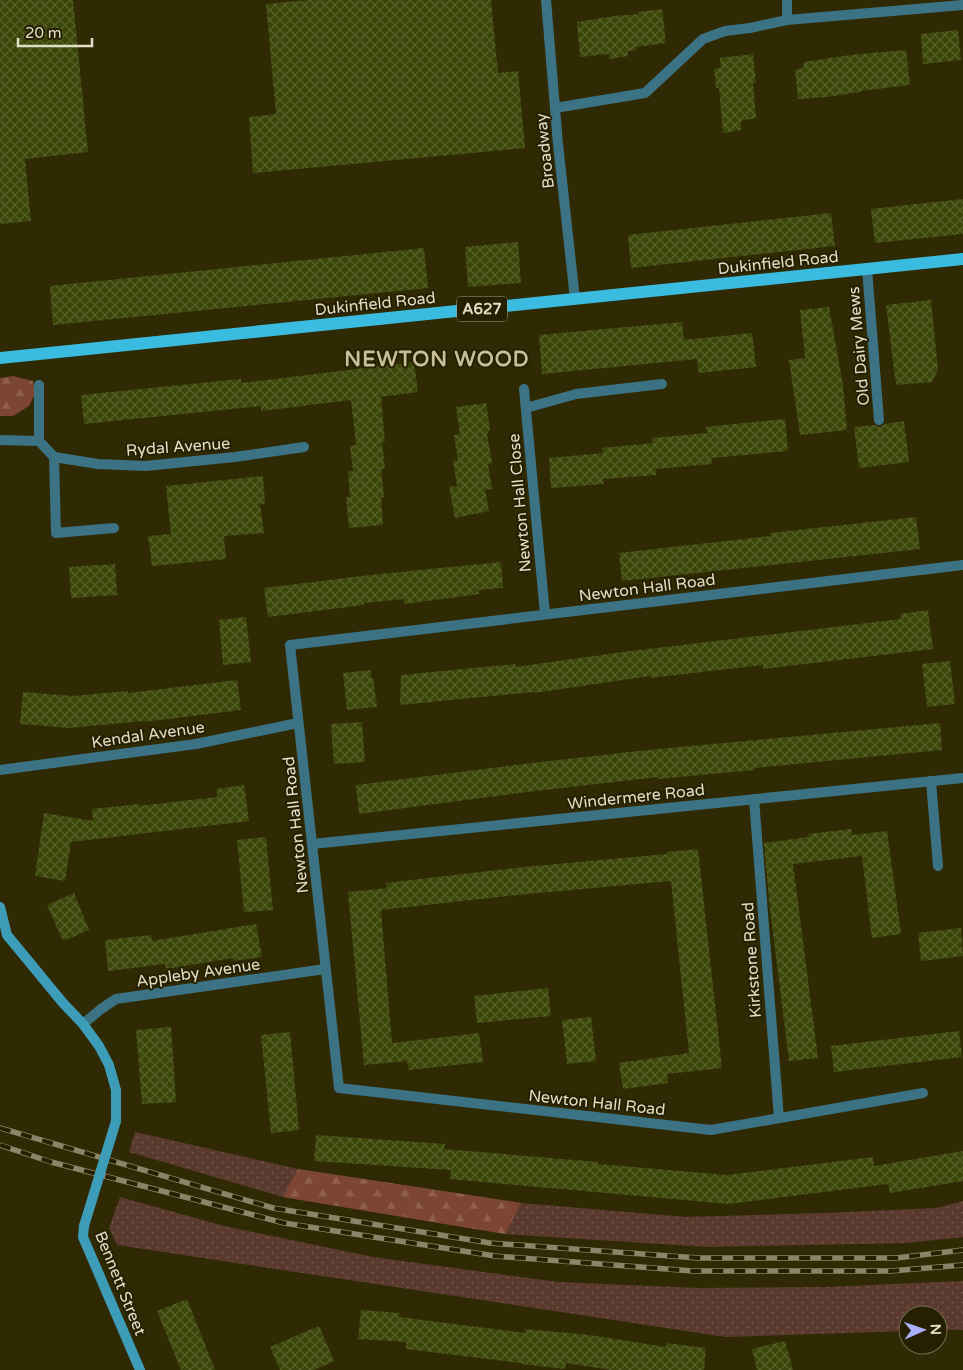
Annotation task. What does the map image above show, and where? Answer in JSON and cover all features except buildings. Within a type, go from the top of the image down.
[{"type":"main road","name":"Dukinfield Road","points":[[0,358],[963,259]]},
{"type":"street","name":"Broadway","points":[[546,0],[575,299]]},
{"type":"street","points":[[787,0],[787,20]]},
{"type":"street","points":[[555,108],[645,93],[703,39],[725,31],[787,20],[963,5]]},
{"type":"street","name":"Old Dairy Mews","points":[[867,269],[879,420]]},
{"type":"street","points":[[526,408],[576,394],[662,384]]},
{"type":"street","points":[[39,385],[39,441],[54,457],[56,533],[114,528]]},
{"type":"street","name":"Newton Hall Close","points":[[524,389],[545,614]]},
{"type":"street","points":[[0,440],[39,441]]},
{"type":"street","name":"Rydal Avenue","points":[[54,457],[98,464],[145,466],[304,448]]},
{"type":"street","name":"Newton Hall Road","points":[[923,1093],[711,1130],[339,1088],[290,645],[963,565]]},
{"type":"street","name":"Kendal Avenue","points":[[0,770],[196,744],[298,723]]},
{"type":"street","name":"Windermere Road","points":[[312,844],[963,778]]},
{"type":"street","points":[[931,781],[938,866]]},
{"type":"street","name":"Kirkstone Road","points":[[754,799],[779,1118]]},
{"type":"street","name":"Bennett Street","points":[[0,906],[7,934],[63,1003],[83,1024],[109,1064],[116,1090],[116,1121],[84,1226],[83,1237],[137,1369]]},
{"type":"street","name":"Appleby Avenue","points":[[83,1024],[101,1008],[116,999],[326,969]]},
{"type":"shaded area","points":[[135,1132],[298,1169],[521,1203],[687,1217],[937,1208],[963,1201],[963,1237],[906,1243],[708,1247],[505,1234],[283,1197],[129,1152]]},
{"type":"shaded area","points":[[120,1197],[224,1226],[373,1257],[558,1282],[698,1288],[826,1287],[963,1281],[963,1330],[948,1330],[948,1305],[898,1305],[898,1331],[726,1337],[117,1245],[109,1228]]},
{"type":"green space","points":[[13,376],[33,381],[35,394],[29,406],[13,416],[0,416],[0,378]]},
{"type":"green space","points":[[298,1169],[521,1203],[505,1234],[283,1197]]},
{"type":"railway","points":[[0,1128],[273,1208],[490,1243],[698,1258],[896,1258],[963,1250]]},
{"type":"railway","points":[[0,1145],[51,1162],[284,1223],[495,1256],[693,1271],[891,1271],[963,1265]]},
{"type":"district","name":"NEWTON WOOD","points":[[437,359]]}]
